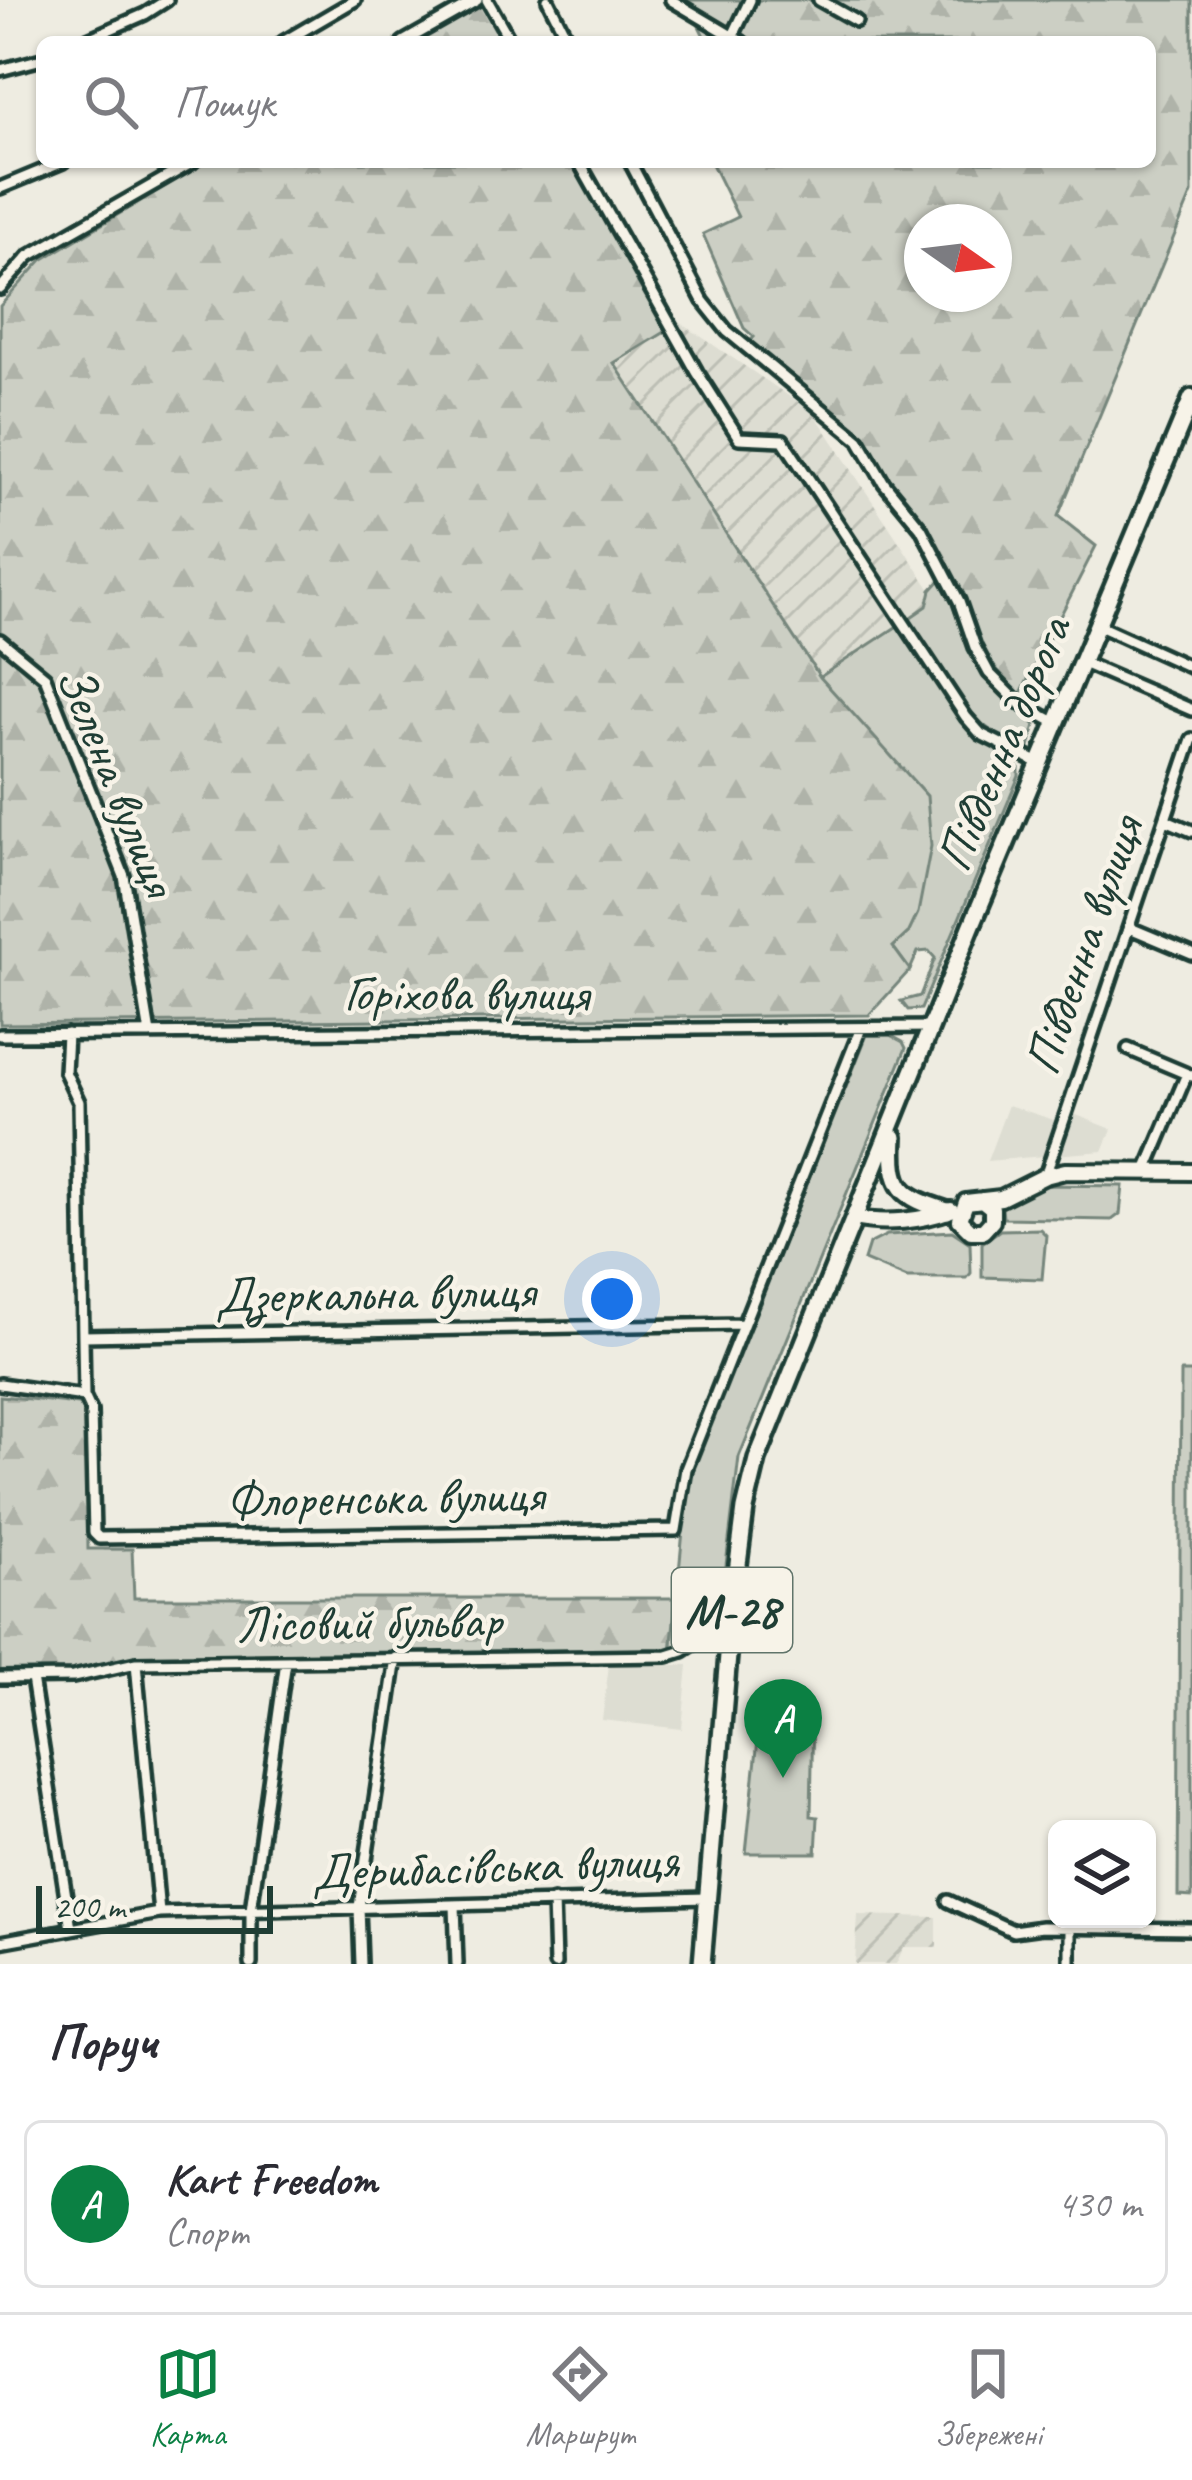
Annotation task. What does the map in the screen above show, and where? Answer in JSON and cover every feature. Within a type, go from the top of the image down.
[{"type":"highway","name":"Південна дорога","points":[[895,1122],[1192,398]]},
{"type":"highway","points":[[895,1122],[892,1168],[899,1187],[916,1202],[947,1211]]},
{"type":"highway","name":"М-28","points":[[702,1964],[730,1620],[745,1509],[757,1459],[895,1122]]},
{"type":"main road","points":[[854,1218],[924,1217],[966,1202],[1006,1196],[1065,1171],[1192,1172]]},
{"type":"main road","points":[[924,1217],[983,1231],[1006,1196]]},
{"type":"main road","points":[[982,1199],[992,1208],[993,1217]]},
{"type":"main road","points":[[964,1227],[960,1212],[966,1202]]},
{"type":"street","points":[[95,36],[167,0]]},
{"type":"street","points":[[293,36],[355,0]]},
{"type":"street","points":[[414,36],[477,0]]},
{"type":"street","points":[[487,0],[508,36]]},
{"type":"street","points":[[548,0],[566,36]]},
{"type":"street","points":[[671,0],[729,36]]},
{"type":"street","points":[[736,36],[750,0]]},
{"type":"street","points":[[819,0],[856,21]]},
{"type":"street","points":[[0,70],[36,61]]},
{"type":"street","points":[[0,188],[48,168]]},
{"type":"street","points":[[0,289],[29,256],[183,168]]},
{"type":"street","points":[[582,168],[739,438],[783,440],[966,717],[981,734],[1039,764]]},
{"type":"street","points":[[633,168],[703,302],[727,331],[859,440],[897,501],[922,528],[989,673],[1019,703],[1056,723]]},
{"type":"street","points":[[1097,625],[1192,668]]},
{"type":"street","name":"Зелена вулиця","points":[[0,640],[45,677],[124,876],[150,1034]]},
{"type":"street","points":[[1082,662],[1192,710]]},
{"type":"street","name":"Південна вулиця","points":[[1045,1176],[1192,739]]},
{"type":"street","points":[[1166,820],[1192,831]]},
{"type":"street","points":[[1130,928],[1192,954]]},
{"type":"street","name":"Горіхова вулиця","points":[[0,1035],[933,1027]]},
{"type":"street","points":[[741,1324],[861,1028]]},
{"type":"street","points":[[0,1384],[84,1396],[79,1102],[65,1072],[67,1034]]},
{"type":"street","points":[[1128,1049],[1189,1075],[1147,1171]]},
{"type":"street","name":"Дзеркальна вулиця","points":[[83,1336],[741,1324]]},
{"type":"street","name":"Флоренська вулиця","points":[[84,1396],[91,1411],[96,1537],[676,1530],[686,1469],[741,1324]]},
{"type":"street","name":"Лісовий бульвар","points":[[0,1678],[74,1677],[136,1663],[667,1656],[730,1620]]},
{"type":"street","points":[[361,1964],[359,1907],[396,1658]]},
{"type":"street","points":[[251,1964],[251,1910],[286,1661]]},
{"type":"street","points":[[136,1663],[159,1913]]},
{"type":"street","points":[[32,1678],[71,1929]]},
{"type":"street","name":"Дерибасівська вулиця","points":[[0,1942],[159,1913],[707,1898]]},
{"type":"street","points":[[553,1901],[554,1964]]},
{"type":"street","points":[[948,1901],[1002,1928],[1192,1929]]},
{"type":"street","points":[[455,1905],[457,1964]]},
{"type":"street","points":[[1070,1929],[1070,1964]]},
{"type":"shaded area","points":[[681,323],[814,413],[931,590],[927,606],[820,677],[614,362]]},
{"type":"shaded area","points":[[1008,1105],[1069,1125],[1074,1114],[1112,1129],[1103,1151],[987,1161]]},
{"type":"shaded area","points":[[609,1665],[688,1665],[682,1729],[602,1720]]},
{"type":"shaded area","points":[[858,1915],[937,1917],[937,1947],[904,1947],[896,1964],[855,1964]]},
{"type":"green space","points":[[686,0],[1192,0],[1192,193],[1058,516],[1096,546],[1020,695],[983,654],[963,598],[926,527],[889,487],[862,441],[746,345],[754,337],[744,328],[703,234],[738,217],[714,168],[1156,168],[1156,36],[704,36]]},
{"type":"green space","points":[[482,3],[501,36],[426,36]]},
{"type":"green space","points":[[196,168],[577,168],[670,329],[614,363],[820,677],[927,796],[931,846],[918,913],[909,932],[893,947],[910,970],[869,1015],[0,1024],[0,306],[42,260]]},
{"type":"green space","points":[[941,579],[979,667],[1035,725],[1029,748],[1008,741],[972,714],[908,619],[927,606],[931,590]]},
{"type":"green space","points":[[899,625],[977,736],[1019,768],[921,1009],[908,1010],[901,1001],[920,996],[935,958],[929,951],[918,952],[910,970],[893,947],[909,932],[820,677]]},
{"type":"green space","points":[[867,1035],[890,1035],[906,1048],[739,1457],[719,1623],[671,1653],[688,1480]]},
{"type":"green space","points":[[1045,1185],[1123,1186],[1120,1214],[1112,1220],[1003,1218],[1002,1208]]},
{"type":"green space","points":[[1040,1229],[1046,1235],[1042,1279],[982,1277],[982,1243],[1000,1230]]},
{"type":"green space","points":[[952,1231],[970,1243],[967,1278],[907,1278],[864,1260],[869,1244],[887,1235]]},
{"type":"green space","points":[[1181,1372],[1192,1372],[1192,1897],[1178,1896]]},
{"type":"green space","points":[[0,1396],[78,1404],[86,1410],[88,1549],[132,1549],[134,1598],[676,1598],[671,1653],[136,1661],[78,1672],[0,1673]]},
{"type":"green space","points":[[780,1702],[813,1710],[811,1816],[818,1817],[816,1853],[746,1853],[761,1711]]},
{"type":"place","name":"Kart Freedom","points":[[783,1778]]}]
